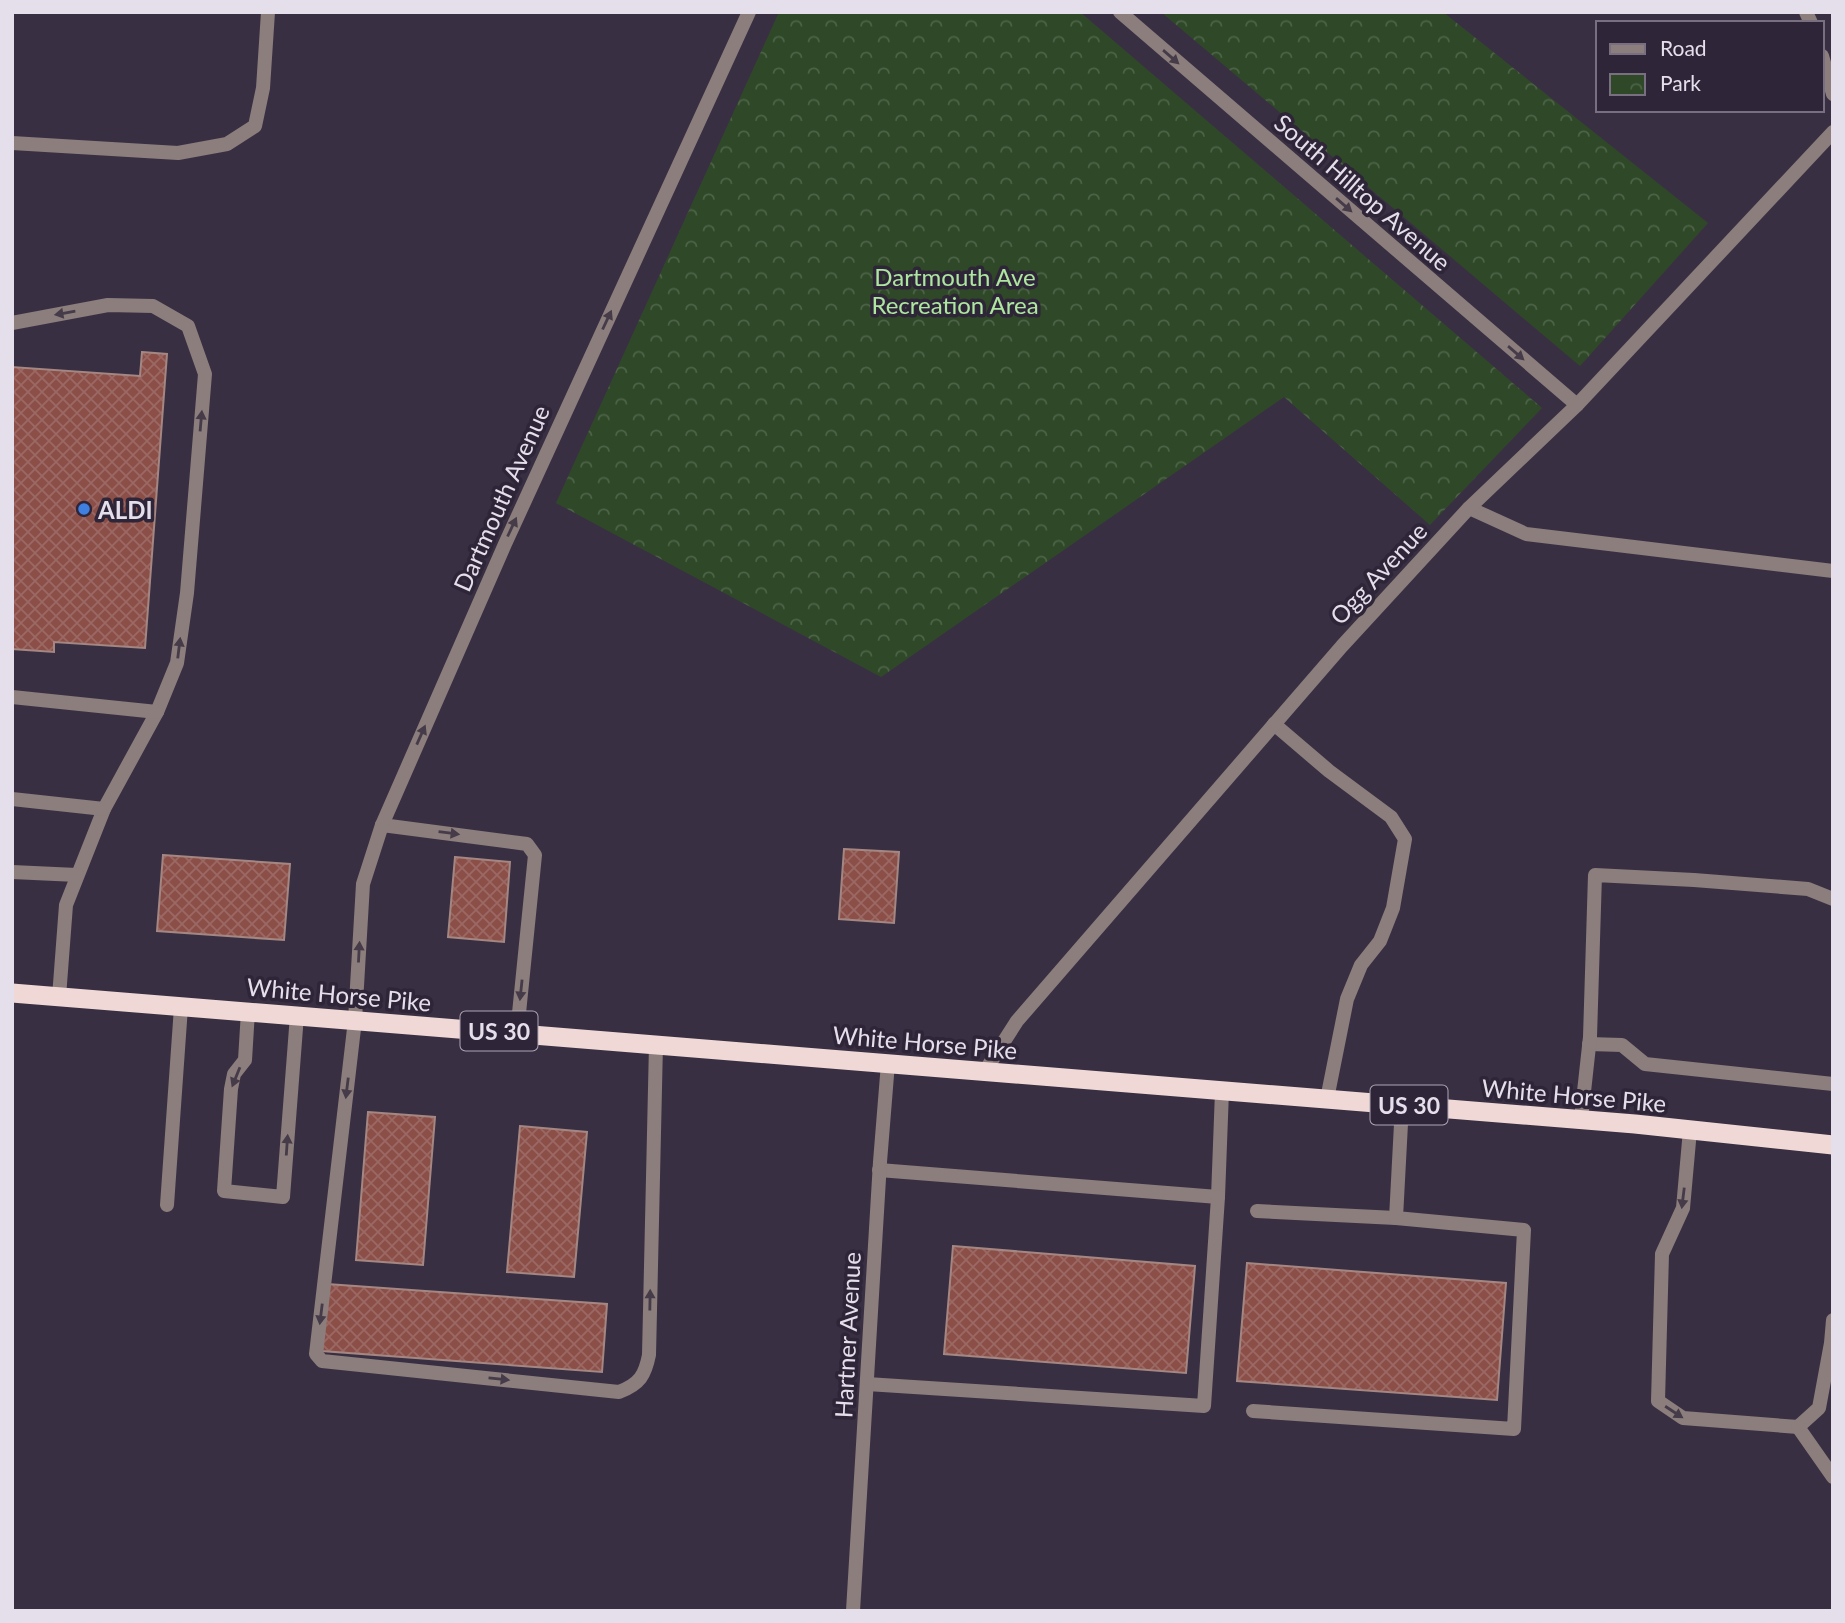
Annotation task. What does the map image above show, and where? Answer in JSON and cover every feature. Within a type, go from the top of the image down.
[{"type":"highway","name":"White Horse Pike","points":[[12,993],[1581,1119],[1833,1144]]},
{"type":"street","points":[[12,143],[178,153],[227,144],[255,125],[263,88],[268,12]]},
{"type":"street","name":"Dartmouth Avenue","points":[[656,1044],[649,1354],[646,1372],[639,1380],[619,1392],[321,1361],[318,1358],[316,1354],[355,1020],[363,884],[382,825],[505,544],[749,12]]},
{"type":"street","name":"South Hilltop Avenue","points":[[1120,12],[1577,405]]},
{"type":"street","points":[[1824,63],[1833,94]]},
{"type":"street","name":"Ogg Avenue","points":[[985,1071],[1017,1021],[1342,646],[1469,508],[1577,405],[1833,132]]},
{"type":"street","points":[[12,323],[108,305],[153,306],[188,326],[205,374],[187,593],[177,663],[157,712],[104,809],[66,905],[59,997]]},
{"type":"street","points":[[1469,508],[1526,534],[1833,571]]},
{"type":"street","points":[[12,697],[157,712]]},
{"type":"street","points":[[1274,724],[1329,771],[1391,817],[1405,839],[1393,908],[1380,941],[1361,965],[1347,999],[1327,1099]]},
{"type":"street","points":[[12,799],[104,809]]},
{"type":"street","points":[[382,825],[527,844],[535,855],[517,1033]]},
{"type":"street","points":[[12,872],[77,875]]},
{"type":"street","points":[[1581,1119],[1589,1044],[1595,874],[1808,889],[1833,899]]},
{"type":"street","points":[[167,1205],[181,1007]]},
{"type":"street","points":[[248,1012],[245,1060],[234,1074],[231,1089],[224,1192],[283,1197],[297,1015]]},
{"type":"street","points":[[1589,1044],[1622,1045],[1644,1064],[1833,1084]]},
{"type":"street","name":"Hartner Avenue","points":[[853,1611],[888,1063]]},
{"type":"street","points":[[867,1384],[1204,1406],[1222,1091]]},
{"type":"street","points":[[1396,1218],[1402,1105]]},
{"type":"street","points":[[1690,1130],[1683,1208],[1662,1254],[1658,1401],[1683,1419],[1798,1427],[1819,1408],[1833,1320]]},
{"type":"street","points":[[880,1170],[1217,1197]]},
{"type":"street","points":[[1253,1411],[1514,1429],[1524,1230],[1396,1218],[1257,1212]]},
{"type":"street","points":[[1798,1427],[1833,1477]]},
{"type":"green space","name":"Dartmouth Ave Recreation Area","points":[[779,12],[1080,12],[1542,408],[1430,525],[1284,397],[881,677],[556,503]]},
{"type":"green space","points":[[1161,12],[1443,12],[1708,223],[1580,366]]},
{"type":"building","name":"ALDI","points":[[142,352],[167,354],[145,648],[54,642],[54,652],[12,649],[12,367],[140,376]]},
{"type":"building","points":[[844,849],[899,852],[894,923],[839,919]]},
{"type":"building","points":[[163,855],[290,864],[284,940],[157,931]]},
{"type":"building","points":[[455,857],[510,862],[504,942],[448,937]]},
{"type":"building","points":[[368,1112],[435,1117],[423,1265],[356,1260]]},
{"type":"building","points":[[520,1126],[587,1132],[574,1277],[507,1272]]},
{"type":"building","points":[[953,1246],[1195,1266],[1186,1373],[944,1354]]},
{"type":"building","points":[[1247,1263],[1506,1283],[1497,1400],[1237,1381]]},
{"type":"building","points":[[327,1284],[607,1304],[602,1372],[322,1351]]},
{"type":"place","name":"ALDI","points":[[84,509]]}]
